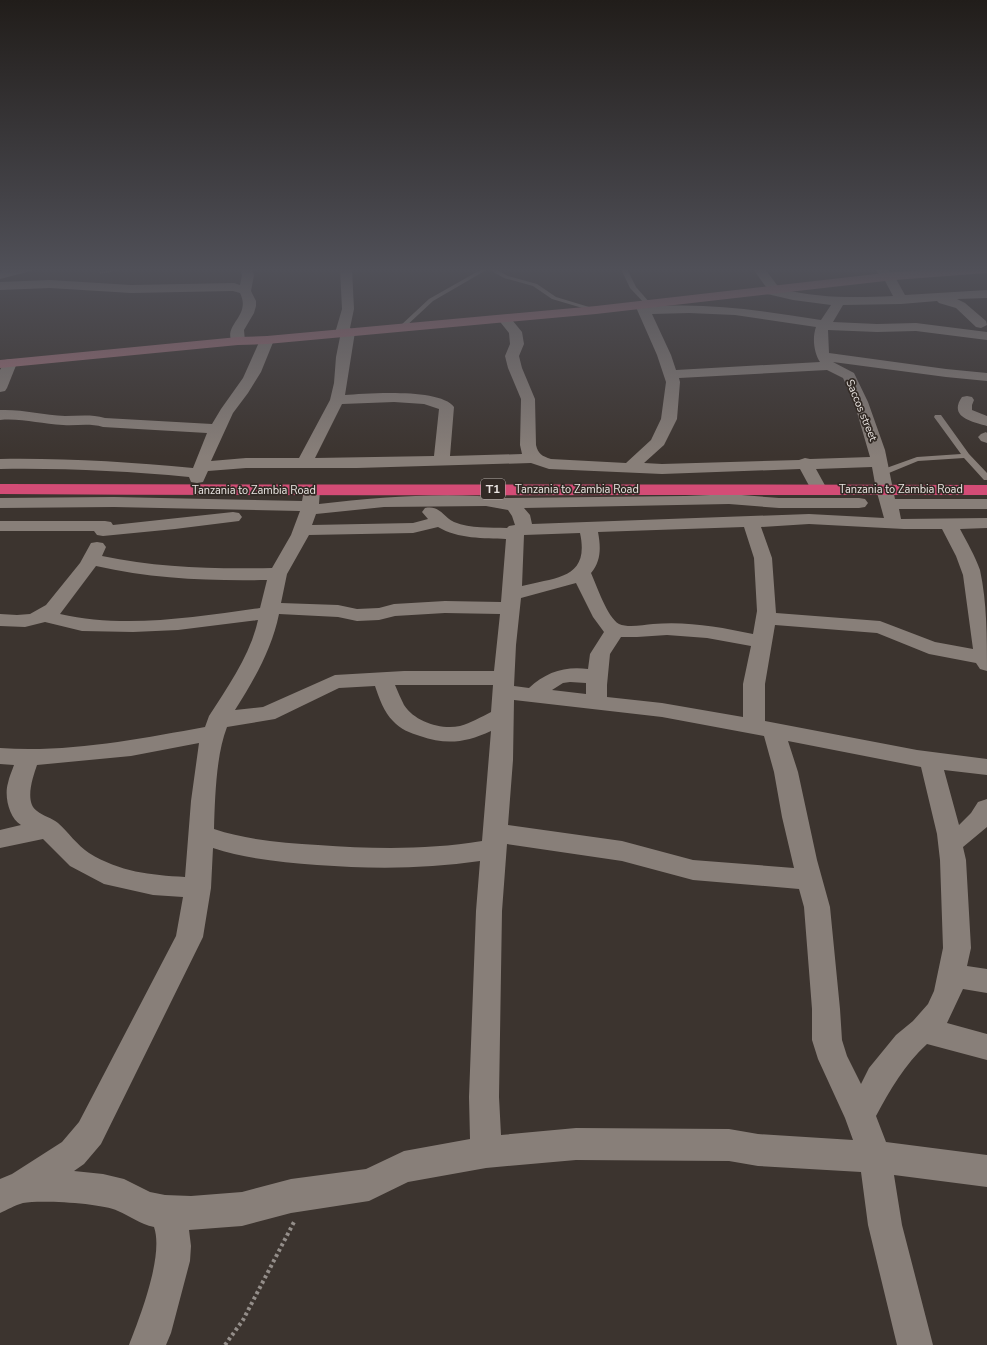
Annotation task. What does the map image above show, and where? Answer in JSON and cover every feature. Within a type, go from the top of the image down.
[{"type":"highway","name":"Tanzania to Zambia Road","points":[[0,489],[193,490],[308,510],[691,489],[819,489],[883,482],[987,490]]},
{"type":"street","points":[[237,332],[236,335],[238,341]]},
{"type":"street","points":[[0,388],[5,364],[345,332],[340,383],[336,400],[304,463]]},
{"type":"street","points":[[515,332],[517,344],[512,356],[515,368],[528,399],[528,445],[530,453],[535,458],[549,464],[662,469],[805,464],[883,482],[936,504],[987,504]]},
{"type":"street","points":[[630,468],[658,442],[670,419],[673,382],[654,332]]},
{"type":"street","points":[[822,332],[821,338],[826,361]]},
{"type":"street","points":[[951,332],[987,336]]},
{"type":"street","points":[[193,490],[200,470],[226,412],[244,390],[262,358],[267,340]]},
{"type":"street","points":[[670,374],[826,361],[858,360],[946,373],[987,377]]},
{"type":"street","name":"Saccos street","points":[[826,361],[849,376],[870,426],[894,524]]},
{"type":"street","points":[[336,400],[376,398],[428,399],[439,402],[447,407],[441,461]]},
{"type":"street","points":[[967,400],[964,405],[964,410],[966,413],[987,421]]},
{"type":"street","points":[[0,415],[22,414],[60,421],[94,419],[103,422],[218,429]]},
{"type":"street","points":[[0,464],[35,463],[200,470],[246,463],[441,461],[535,458]]},
{"type":"street","points":[[805,464],[819,489]]},
{"type":"street","points":[[842,521],[847,513],[883,482]]},
{"type":"street","points":[[691,489],[711,497],[738,500],[778,503],[859,503]]},
{"type":"street","points":[[0,526],[104,529],[175,524],[208,519],[384,502],[422,503],[486,501],[506,503],[738,500]]},
{"type":"street","points":[[738,500],[763,558],[767,611],[754,684],[764,728],[786,772],[794,817],[817,908],[826,1009],[827,1040],[833,1059],[860,1115],[875,1157],[885,1225],[915,1345]]},
{"type":"street","points":[[0,620],[16,622],[34,620],[48,614],[59,604],[69,589],[93,560],[114,502]]},
{"type":"street","points":[[0,503],[114,502],[308,510],[413,528],[440,521]]},
{"type":"street","points":[[638,502],[643,526]]},
{"type":"street","points":[[422,503],[445,525],[456,528],[520,532],[809,519],[894,524],[987,523]]},
{"type":"street","points":[[486,1152],[484,1096],[488,927],[501,760],[503,695],[511,602],[521,515],[514,506],[506,503]]},
{"type":"street","points":[[766,618],[880,627],[898,633],[919,644],[986,660],[979,630],[979,574],[950,524],[936,504]]},
{"type":"street","points":[[11,1192],[73,1153],[90,1133],[189,937],[198,888],[203,801],[211,739],[216,727],[256,655],[265,634],[278,574],[308,510]]},
{"type":"street","points":[[43,616],[87,625],[138,627],[199,623],[269,610],[338,611],[357,616],[379,614],[394,610],[511,602],[582,574],[588,566],[592,544],[588,529]]},
{"type":"street","points":[[93,560],[143,570],[212,575],[278,574]]},
{"type":"street","points":[[582,574],[603,616],[611,627],[616,629],[636,631],[688,629],[717,632],[762,642]]},
{"type":"street","points":[[597,702],[597,678],[600,654],[616,629]]},
{"type":"street","points":[[535,695],[550,680],[558,676],[583,675],[597,678]]},
{"type":"street","points":[[382,679],[397,711],[416,728],[440,734],[457,734],[476,728],[503,695]]},
{"type":"street","points":[[0,756],[28,758],[131,748],[186,739],[242,716],[267,714],[335,682],[382,679],[503,695],[535,695],[662,710],[931,760],[987,767]]},
{"type":"street","points":[[28,758],[19,784],[19,800],[25,816],[48,830],[79,859],[114,877],[153,885],[198,888]]},
{"type":"street","points":[[860,1115],[885,1072],[906,1044],[923,1030],[939,1012],[948,992],[952,975],[957,948],[953,860],[931,760]]},
{"type":"street","points":[[950,842],[963,835],[974,825],[982,817],[987,808]]},
{"type":"street","points":[[0,839],[48,830]]},
{"type":"street","points":[[201,834],[230,844],[286,853],[394,859],[449,856],[495,841],[622,851],[693,870],[810,880]]},
{"type":"street","points":[[952,975],[987,981]]},
{"type":"street","points":[[923,1030],[987,1047]]},
{"type":"street","points":[[11,1192],[42,1185],[103,1190],[124,1196],[145,1208],[164,1212],[191,1214],[242,1209],[308,1193],[369,1185],[404,1167],[486,1152],[576,1144],[729,1145],[758,1150],[875,1157],[987,1171]]},
{"type":"street","points":[[147,1345],[153,1333],[173,1261],[174,1246],[172,1229],[164,1212]]},
{"type":"lane","points":[[938,417],[966,456],[987,478]]},
{"type":"lane","points":[[883,482],[917,459],[966,456]]},
{"type":"path","points":[[225,1345],[243,1320],[308,1193]]}]
